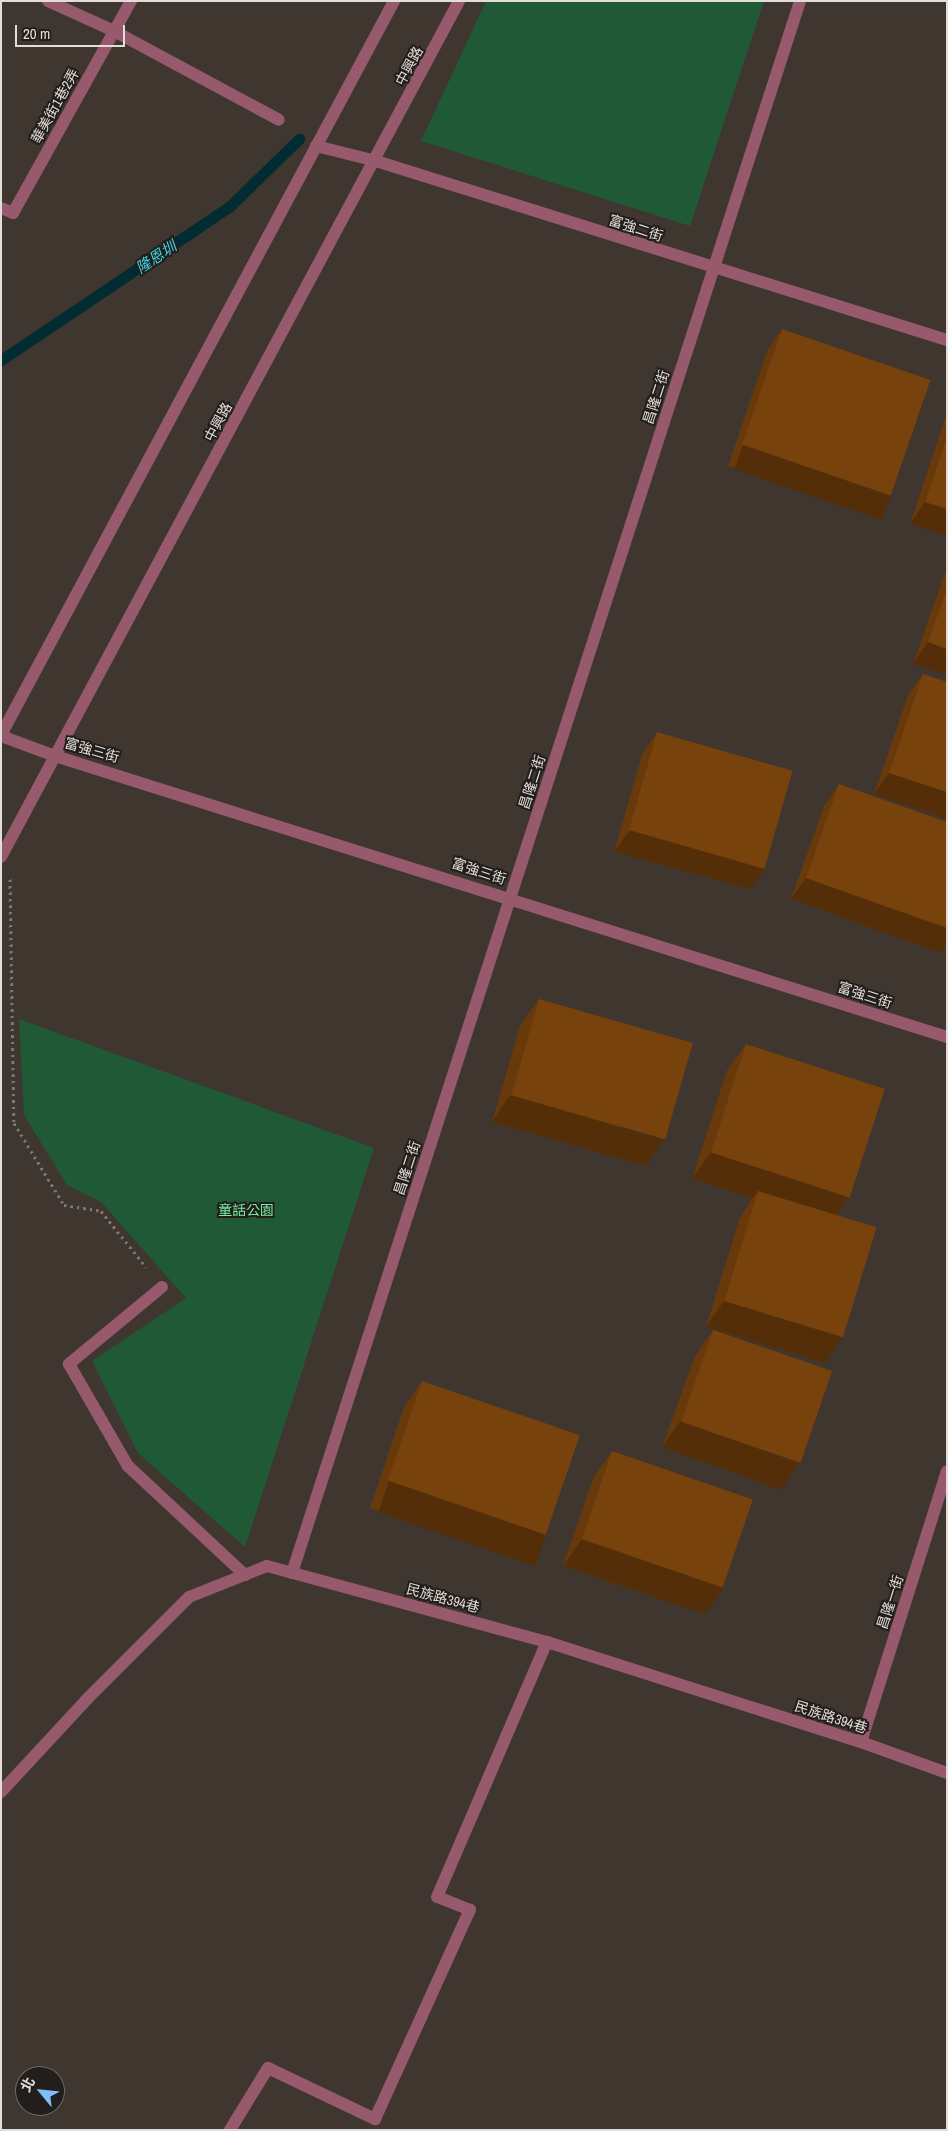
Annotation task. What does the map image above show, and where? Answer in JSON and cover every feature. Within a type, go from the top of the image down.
[{"type":"street","points":[[48,1],[114,31],[279,120]]},
{"type":"street","name":"華美街1巷2弄","points":[[1,208],[13,213],[130,1]]},
{"type":"street","points":[[1,735],[394,1]]},
{"type":"street","name":"中興路","points":[[1,857],[376,161],[459,1]]},
{"type":"street","name":"昌隆二街","points":[[292,1573],[800,1]]},
{"type":"street","name":"富強二街","points":[[316,146],[376,161],[947,340]]},
{"type":"street","name":"富強三街","points":[[1,735],[55,756],[511,897],[947,1036]]},
{"type":"street","points":[[162,1287],[69,1364],[128,1466],[245,1575]]},
{"type":"street","name":"昌隆一街","points":[[861,1742],[947,1471]]},
{"type":"street","name":"民族路394巷","points":[[1,1792],[87,1699],[189,1597],[268,1566],[547,1642],[861,1742],[947,1773]]},
{"type":"street","points":[[230,2130],[268,2068],[375,2119],[470,1910],[437,1897],[547,1642]]},
{"type":"path","points":[[10,841],[14,1123],[64,1205],[101,1211],[162,1287]]},
{"type":"green space","points":[[486,1],[764,1],[690,226],[421,141]]},
{"type":"green space","name":"童話公園","points":[[19,1019],[374,1148],[245,1547],[138,1453],[92,1361],[186,1298],[101,1202],[67,1185],[24,1115]]},
{"type":"building","points":[[782,329],[930,380],[891,495],[742,444]]},
{"type":"building","points":[[947,437],[947,509],[925,502]]},
{"type":"building","points":[[947,589],[947,649],[928,642]]},
{"type":"building","points":[[923,674],[947,682],[947,792],[889,773]]},
{"type":"building","points":[[657,732],[793,771],[764,869],[629,830]]},
{"type":"building","points":[[839,784],[947,822],[947,928],[806,878]]},
{"type":"building","points":[[539,999],[693,1043],[665,1139],[511,1095]]},
{"type":"building","points":[[746,1044],[885,1089],[850,1198],[711,1152]]},
{"type":"building","points":[[758,1191],[877,1227],[843,1337],[724,1301]]},
{"type":"building","points":[[713,1330],[832,1371],[801,1463],[681,1422]]},
{"type":"building","points":[[422,1381],[580,1435],[546,1535],[388,1480]]},
{"type":"building","points":[[612,1451],[753,1500],[723,1587],[582,1539]]},
{"type":"waterway","name":"隆恩圳","points":[[1,360],[229,207],[299,139]]}]
